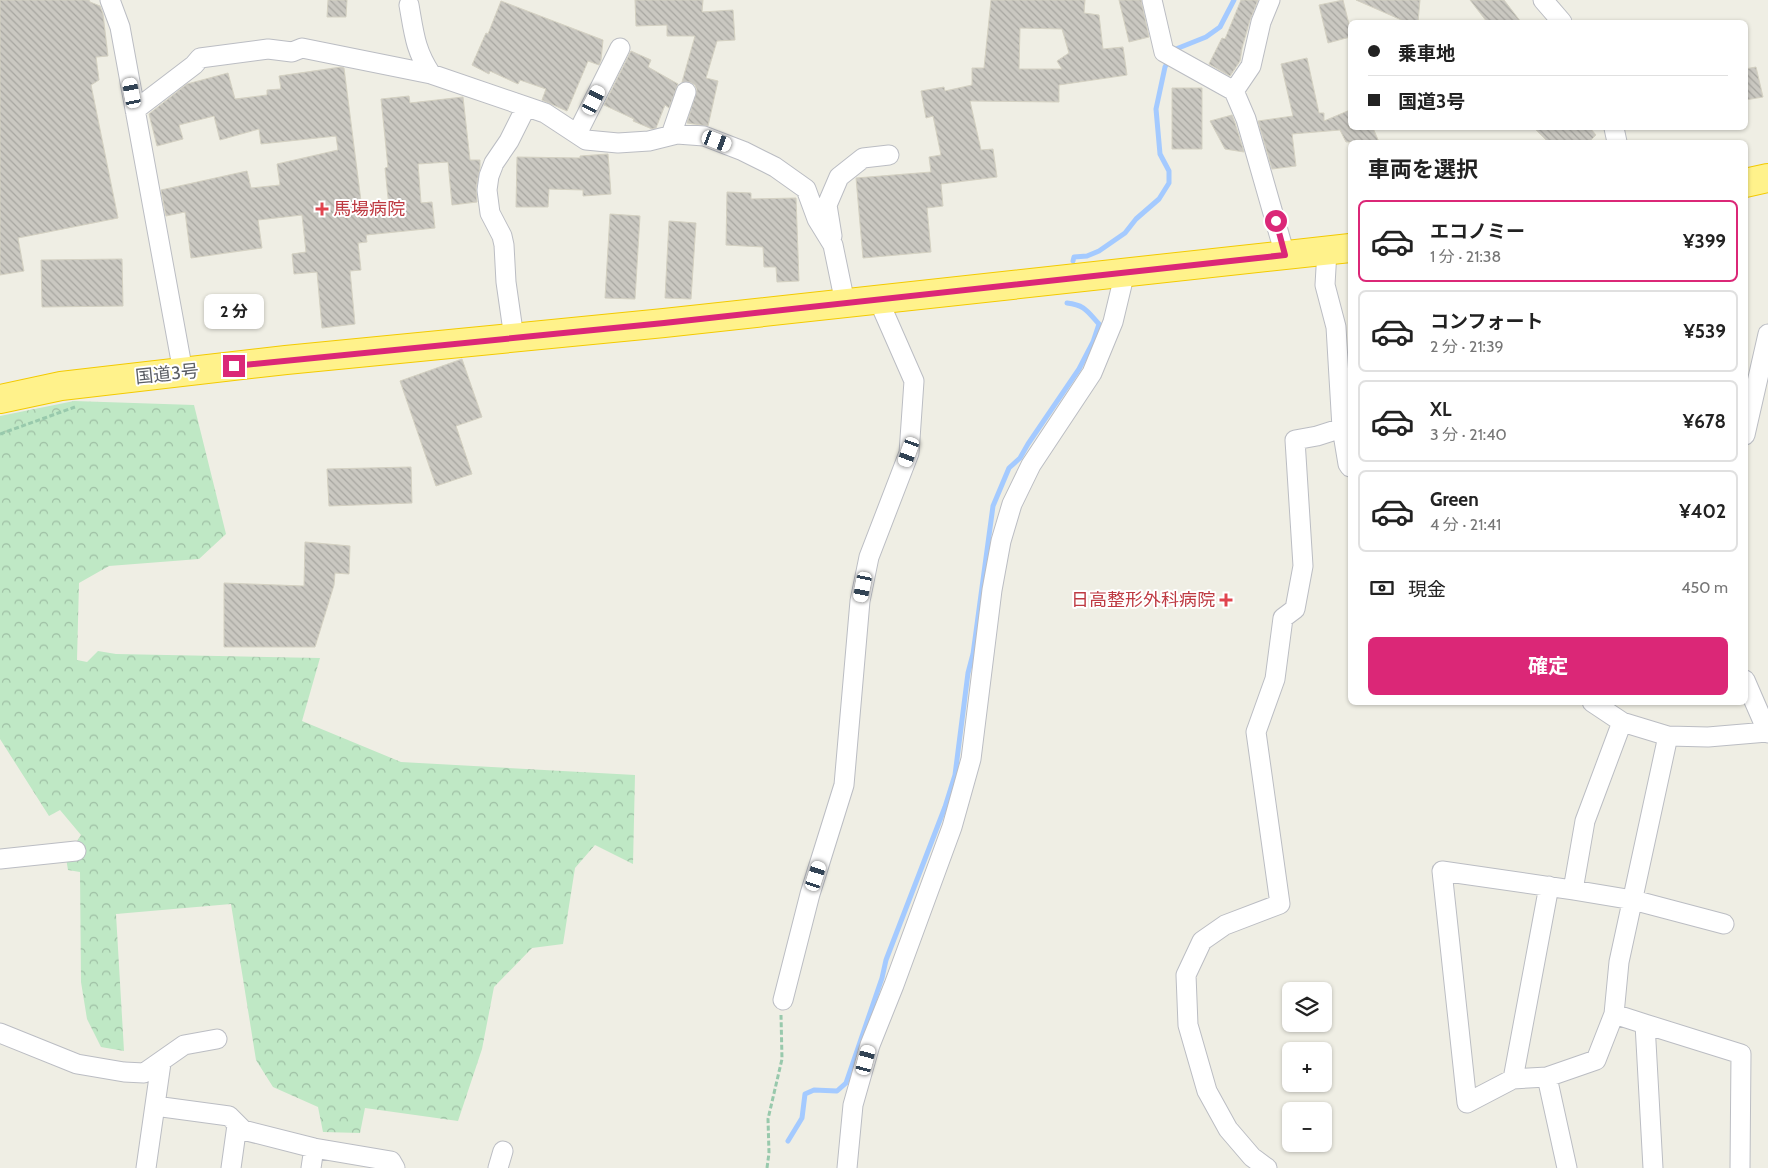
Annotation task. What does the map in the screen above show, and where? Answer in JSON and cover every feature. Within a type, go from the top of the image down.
[{"type":"highway","points":[[1748,182],[1768,178]]},
{"type":"highway","name":"国道3号","points":[[0,399],[60,386],[286,360],[514,338],[1339,250]]},
{"type":"street","points":[[110,0],[120,27],[183,372]]},
{"type":"street","points":[[1152,0],[1171,56],[1234,91],[1246,119],[1285,255]]},
{"type":"street","points":[[1234,91],[1251,66],[1261,22],[1270,0]]},
{"type":"street","points":[[1543,0],[1560,20]]},
{"type":"street","points":[[409,5],[417,49],[431,74]]},
{"type":"street","points":[[136,110],[194,65],[200,58],[268,48],[292,52],[302,48],[401,66],[431,74],[545,113],[586,140],[618,143],[649,141],[677,134],[704,136],[743,151],[775,167],[806,189],[817,219],[833,248]]},
{"type":"street","points":[[577,134],[620,48]]},
{"type":"street","points":[[671,135],[686,92]]},
{"type":"street","points":[[514,338],[506,282],[504,245],[502,236],[490,213],[487,190],[489,176],[494,163],[509,141],[526,107]]},
{"type":"street","points":[[845,303],[833,248],[827,205],[839,177],[863,158],[889,154]]},
{"type":"street","points":[[1339,250],[1325,284],[1336,327],[1342,428],[1348,464]]},
{"type":"street","points":[[847,1168],[854,1105],[870,1045],[952,827],[971,759],[992,590],[1001,541],[1012,504],[1031,465],[1092,373],[1113,322],[1125,272]]},
{"type":"street","points":[[783,1000],[810,894],[844,786],[860,602],[869,557],[909,452],[914,381],[878,299]]},
{"type":"street","points":[[1748,422],[1768,334]]},
{"type":"street","points":[[1267,1168],[1252,1157],[1228,1129],[1207,1090],[1188,1025],[1186,975],[1202,941],[1225,925],[1280,904],[1256,732],[1275,679],[1283,618],[1295,609],[1303,566],[1296,440],[1342,428]]},
{"type":"street","points":[[1596,705],[1622,722],[1668,736],[1708,737],[1767,732],[1748,687]]},
{"type":"street","points":[[1573,890],[1585,821],[1622,722]]},
{"type":"street","points":[[1668,736],[1633,900],[1619,962],[1614,1014],[1596,1060],[1547,1077],[1513,1079],[1466,1103],[1442,871],[1633,900],[1724,924]]},
{"type":"street","points":[[0,859],[76,851]]},
{"type":"street","points":[[1513,1079],[1549,886]]},
{"type":"street","points":[[1614,1014],[1741,1054],[1740,1168]]},
{"type":"street","points":[[1645,1024],[1654,1168]]},
{"type":"street","points":[[0,1033],[77,1064],[124,1072],[144,1073],[184,1045],[217,1039]]},
{"type":"street","points":[[146,1168],[161,1062]]},
{"type":"street","points":[[1547,1077],[1567,1168]]},
{"type":"street","points":[[155,1106],[229,1116],[243,1130],[314,1148],[391,1161],[395,1168]]},
{"type":"street","points":[[231,1168],[237,1125]]},
{"type":"street","points":[[311,1168],[314,1148]]},
{"type":"path","points":[[0,434],[76,407]]},
{"type":"path","points":[[767,1168],[769,1153],[768,1119],[782,1058],[781,1015],[783,1000]]},
{"type":"green space","points":[[74,401],[194,405],[226,534],[199,559],[109,566],[79,583],[77,660],[87,662],[98,651],[116,654],[320,658],[302,721],[401,762],[635,775],[633,864],[595,845],[575,868],[563,944],[532,948],[494,987],[482,1049],[458,1121],[365,1108],[360,1133],[323,1132],[318,1107],[273,1087],[256,1060],[231,904],[116,914],[124,1051],[101,1047],[87,1019],[81,982],[80,872],[68,870],[66,858],[81,835],[60,810],[49,816],[0,739],[0,416]]},
{"type":"building","points":[[0,0],[89,0],[100,6],[103,14],[108,56],[96,57],[99,80],[91,85],[118,218],[18,238],[24,271],[0,275]]},
{"type":"building","points":[[328,0],[347,0],[346,17],[327,17]]},
{"type":"building","points":[[635,0],[703,0],[702,12],[733,10],[735,40],[717,41],[706,78],[718,81],[708,126],[687,123],[697,90],[695,85],[690,82],[682,82],[695,36],[667,36],[667,25],[636,26]]},
{"type":"building","points":[[991,0],[1085,0],[1084,13],[1099,15],[1103,49],[1123,47],[1127,75],[1059,85],[1059,102],[970,101],[981,150],[993,149],[997,177],[941,184],[943,206],[927,208],[931,252],[863,258],[856,178],[931,172],[929,157],[941,155],[933,116],[926,118],[921,91],[944,87],[945,91],[972,85],[972,68],[984,68]],"holes":[[[1020,28],[1062,29],[1069,53],[1057,61],[1062,69],[1019,69]]]},
{"type":"building","points":[[1119,0],[1141,0],[1149,37],[1129,42]]},
{"type":"building","points":[[1241,0],[1258,0],[1250,20],[1240,61],[1230,76],[1209,64],[1222,38],[1225,39]]},
{"type":"building","points":[[1343,0],[1348,20],[1348,38],[1328,43],[1319,5]]},
{"type":"building","points":[[1356,0],[1420,0],[1418,20],[1401,20]]},
{"type":"building","points":[[1470,0],[1504,0],[1519,20],[1485,20]]},
{"type":"building","points":[[501,1],[603,40],[599,65],[588,61],[567,111],[542,100],[546,89],[520,80],[518,84],[490,71],[489,74],[472,65],[486,33],[488,34]]},
{"type":"building","points":[[631,51],[651,60],[648,67],[678,84],[669,108],[665,105],[656,128],[652,129],[633,121],[634,119],[604,105]]},
{"type":"building","points":[[1307,58],[1319,113],[1324,113],[1324,121],[1348,111],[1348,130],[1374,130],[1378,140],[1348,140],[1346,142],[1340,130],[1292,134],[1296,166],[1272,169],[1258,121],[1293,116],[1281,64]]},
{"type":"building","points":[[1756,67],[1763,97],[1748,100],[1748,68]]},
{"type":"building","points":[[344,68],[362,209],[389,207],[385,168],[388,167],[381,99],[409,96],[410,103],[463,97],[470,160],[480,160],[480,167],[476,188],[477,202],[452,205],[448,162],[418,164],[421,203],[432,202],[435,228],[366,235],[367,242],[358,243],[361,270],[350,271],[355,324],[322,328],[317,272],[294,274],[292,254],[306,252],[302,215],[258,220],[262,248],[191,258],[185,212],[166,216],[161,190],[247,171],[251,188],[280,185],[277,164],[338,150],[336,136],[261,144],[259,129],[220,140],[214,116],[179,125],[183,139],[157,146],[149,114],[187,84],[228,73],[235,99],[267,95],[267,90],[281,89],[279,76]]},
{"type":"building","points":[[1172,88],[1202,88],[1202,149],[1172,149]]},
{"type":"building","points":[[1232,115],[1244,152],[1225,149],[1210,121]]},
{"type":"building","points":[[1536,130],[1592,130],[1596,135],[1591,140],[1546,140]]},
{"type":"building","points":[[608,154],[611,194],[583,196],[583,190],[549,189],[548,207],[516,207],[517,157],[580,158],[580,156]]},
{"type":"building","points":[[727,192],[751,193],[751,199],[796,198],[799,281],[777,282],[776,267],[764,267],[763,247],[726,245]]},
{"type":"building","points":[[610,214],[640,216],[635,299],[605,298]]},
{"type":"building","points":[[669,221],[696,223],[691,299],[665,298]]},
{"type":"building","points":[[122,259],[123,306],[42,307],[41,260]]},
{"type":"building","points":[[462,359],[482,417],[456,426],[472,474],[436,486],[400,381]]},
{"type":"building","points":[[411,467],[412,503],[329,506],[327,469]]},
{"type":"building","points":[[305,542],[350,546],[349,574],[335,573],[334,585],[315,647],[224,647],[224,583],[304,586]]},
{"type":"waterway","points":[[1174,53],[1176,49],[1206,37],[1220,27],[1234,0]]},
{"type":"waterway","points":[[1073,261],[1074,257],[1087,256],[1099,251],[1125,233],[1136,219],[1159,199],[1169,183],[1169,171],[1160,154],[1156,109],[1165,67],[1169,60]]},
{"type":"waterway","points":[[788,1141],[802,1118],[805,1094],[814,1090],[837,1091],[846,1083],[882,978],[886,960],[945,807],[955,775],[993,506],[1009,468],[1020,458],[1079,369],[1093,342],[1099,324],[1082,307],[1067,303]]},
{"type":"place","name":"馬場病院","points":[[322,209]]},
{"type":"place","name":"日高整形外科病院","points":[[1226,600]]},
{"type":"route","points":[[234,366],[664,323],[1285,255],[1276,221]]}]
